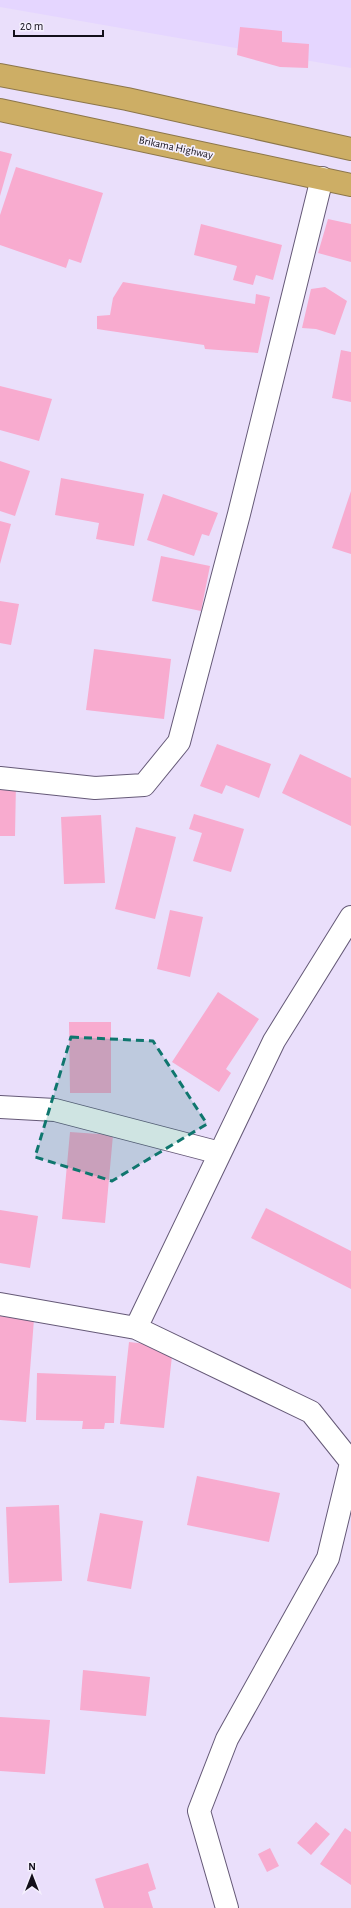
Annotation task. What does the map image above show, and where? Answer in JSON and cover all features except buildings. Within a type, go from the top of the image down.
[{"type":"highway","points":[[0,75],[127,99],[351,149]]},
{"type":"highway","name":"Brikama Highway","points":[[0,110],[351,185]]},
{"type":"street","points":[[0,778],[95,788],[144,785],[179,742],[239,514],[322,178]]},
{"type":"street","points":[[136,1328],[274,1041],[351,917]]},
{"type":"street","points":[[0,1107],[55,1110],[220,1153]]},
{"type":"street","points":[[0,1304],[136,1328],[311,1412],[351,1462],[328,1558],[227,1739],[199,1811],[227,1908]]},
{"type":"highlighted area","points":[[71,1037],[153,1041],[207,1124],[112,1181],[35,1157]]},
{"type":"shaded area","points":[[0,0],[351,0],[351,68],[0,7]]}]
